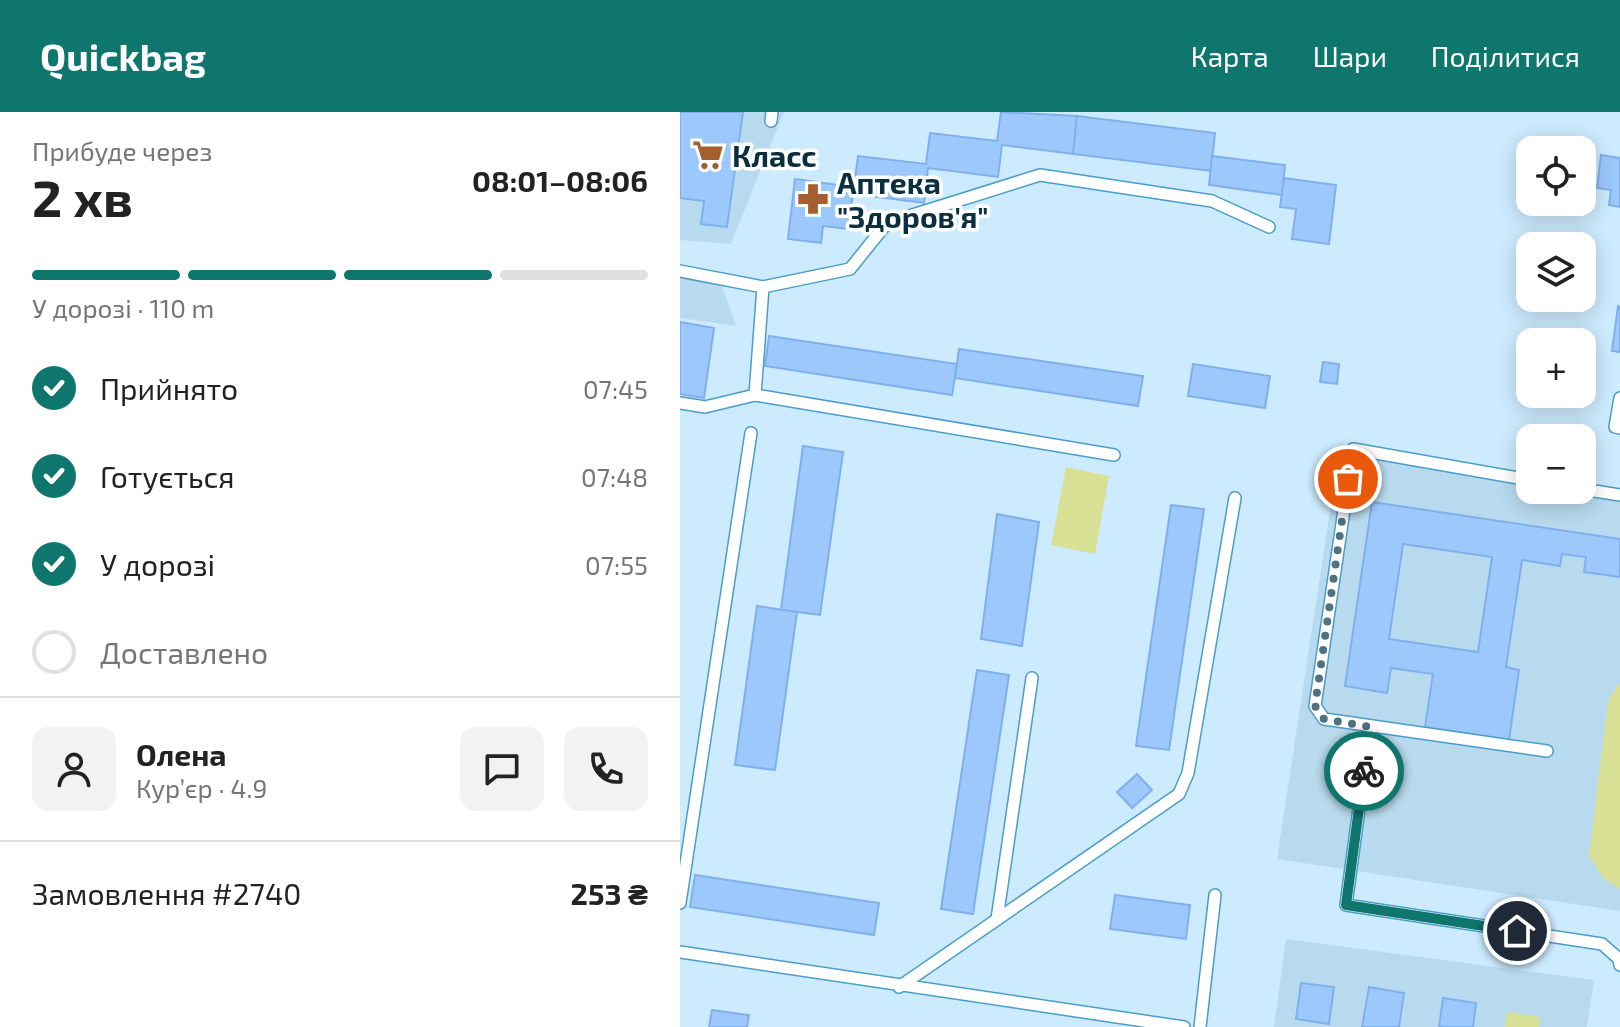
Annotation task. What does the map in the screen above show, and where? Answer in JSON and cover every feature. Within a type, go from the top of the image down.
[{"type":"lane","points":[[680,271],[763,287],[850,269],[887,223],[1040,175],[1212,201],[1269,227]]},
{"type":"lane","points":[[755,395],[763,287]]},
{"type":"lane","points":[[680,403],[705,407],[755,395],[1114,455]]},
{"type":"lane","points":[[1620,398],[1615,427],[1620,428]]},
{"type":"lane","points":[[680,903],[751,433]]},
{"type":"lane","points":[[1516,478],[1353,449],[1315,706],[1324,719],[1547,751]]},
{"type":"lane","points":[[1596,491],[1620,495]]},
{"type":"lane","points":[[899,987],[1179,794],[1188,773],[1235,498]]},
{"type":"lane","points":[[997,919],[1032,678]]},
{"type":"lane","points":[[1370,727],[1346,905],[1602,944],[1619,959],[1620,965]]},
{"type":"lane","points":[[1200,1027],[1215,895]]},
{"type":"lane","points":[[680,952],[1150,1025],[1184,1027]]},
{"type":"shaded area","points":[[680,112],[784,112],[731,244],[680,240]]},
{"type":"shaded area","points":[[680,277],[721,284],[736,326],[680,318]]},
{"type":"shaded area","points":[[1340,445],[1516,472],[1516,504],[1596,504],[1596,484],[1620,488],[1620,911],[1277,859]]},
{"type":"shaded area","points":[[1286,939],[1594,980],[1587,1027],[1274,1027]]},
{"type":"green space","points":[[1066,467],[1109,476],[1095,554],[1051,545]]},
{"type":"green space","points":[[1620,682],[1620,889],[1604,879],[1589,856],[1608,701]]},
{"type":"green space","points":[[1507,1012],[1540,1017],[1539,1027],[1505,1027]]},
{"type":"building","name":"Класс","points":[[680,112],[743,112],[727,227],[701,224],[704,201],[680,198]]},
{"type":"building","points":[[1001,112],[1077,116],[1073,154],[1002,145],[998,177],[928,168],[924,203],[853,194],[858,156],[926,164],[930,133],[997,141]]},
{"type":"building","points":[[1077,116],[1215,133],[1211,171],[1073,154]]},
{"type":"building","points":[[1601,155],[1620,158],[1620,207],[1609,205],[1611,190],[1597,188]]},
{"type":"building","points":[[1212,156],[1285,165],[1282,195],[1209,185]]},
{"type":"building","points":[[1284,178],[1336,185],[1329,244],[1292,239],[1296,209],[1280,207]]},
{"type":"building","points":[[795,179],[854,187],[848,229],[823,226],[821,243],[788,239]]},
{"type":"building","points":[[1620,307],[1620,352],[1612,351]]},
{"type":"building","points":[[680,322],[714,328],[704,398],[680,394]]},
{"type":"building","points":[[769,336],[957,364],[952,395],[765,366]]},
{"type":"building","points":[[959,349],[1143,376],[1138,406],[955,378]]},
{"type":"building","points":[[1323,362],[1339,364],[1337,384],[1320,382]]},
{"type":"building","points":[[1193,364],[1270,376],[1265,408],[1188,396]]},
{"type":"building","points":[[803,446],[843,452],[820,615],[781,610]]},
{"type":"building","points":[[1372,502],[1620,539],[1620,577],[1584,572],[1586,557],[1562,554],[1560,566],[1522,560],[1506,667],[1519,670],[1509,740],[1425,727],[1433,674],[1391,668],[1387,693],[1345,686]],"holes":[[[1403,544],[1492,557],[1478,652],[1389,639]]]},
{"type":"building","points":[[1171,505],[1204,509],[1169,750],[1136,746]]},
{"type":"building","points":[[997,514],[1039,522],[1022,646],[981,639]]},
{"type":"building","points":[[757,606],[797,612],[775,770],[735,765]]},
{"type":"building","points":[[977,670],[1009,675],[973,914],[941,909]]},
{"type":"building","points":[[1137,774],[1152,790],[1132,808],[1117,792]]},
{"type":"building","points":[[695,875],[879,903],[874,935],[690,907]]},
{"type":"building","points":[[1115,895],[1190,905],[1186,939],[1110,929]]},
{"type":"building","points":[[1301,983],[1334,987],[1329,1024],[1296,1019]]},
{"type":"building","points":[[1369,987],[1404,993],[1399,1027],[1362,1027]]},
{"type":"building","points":[[1443,998],[1476,1003],[1473,1027],[1439,1027]]},
{"type":"building","points":[[712,1010],[749,1015],[747,1027],[709,1027]]},
{"type":"way so far","points":[[1348,479],[1315,706],[1324,719],[1370,727],[1364,771]]},
{"type":"place","name":"Класс","points":[[708,155]]},
{"type":"place","name":"Аптека \"Здоров'я\"","points":[[813,199]]},
{"type":"route","points":[[1364,771],[1346,905],[1517,931]]}]
